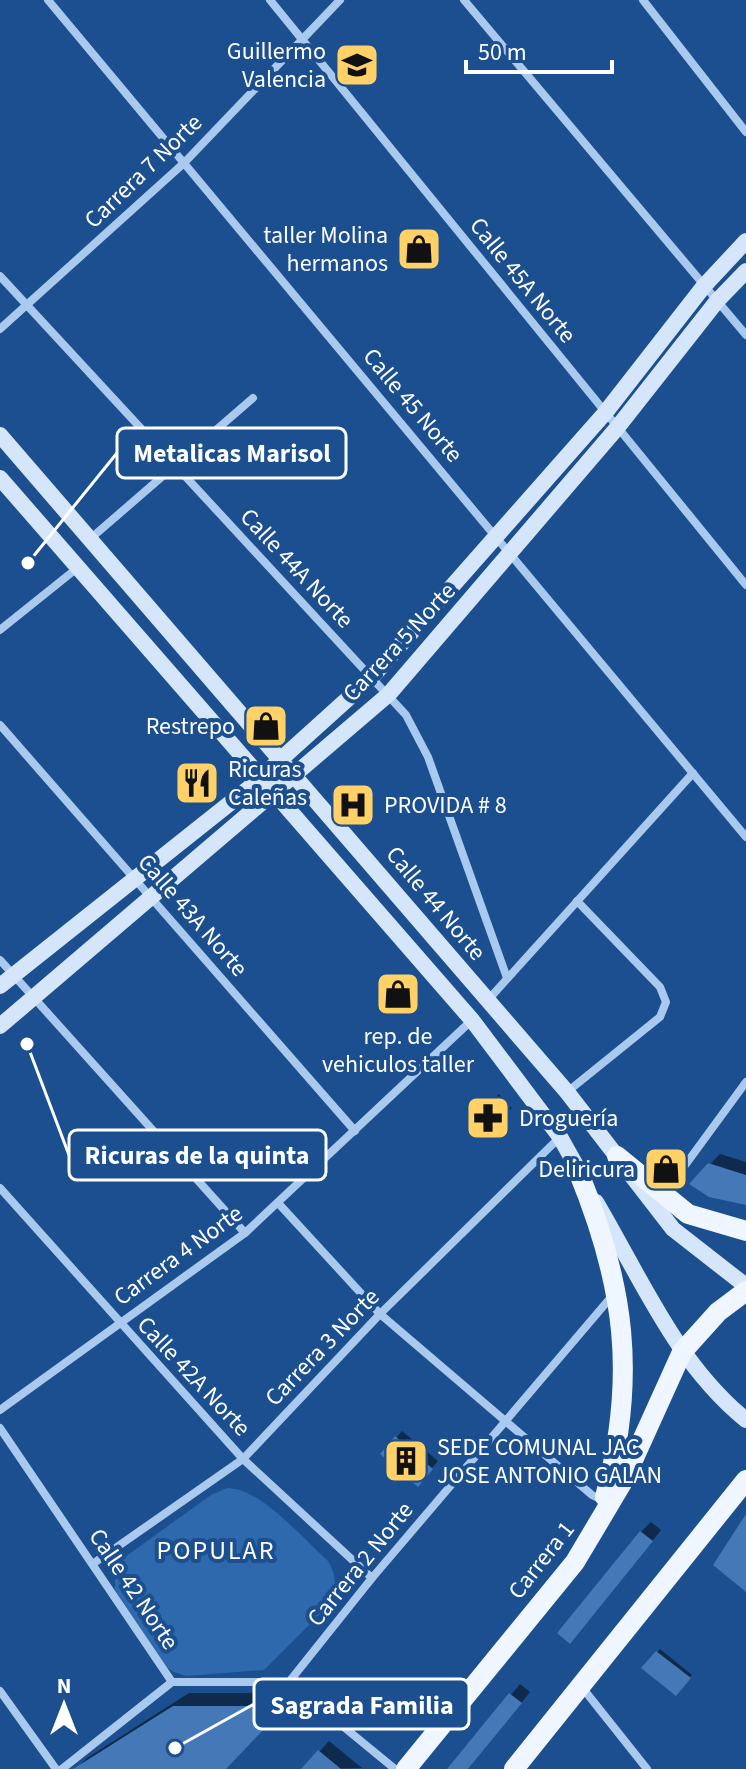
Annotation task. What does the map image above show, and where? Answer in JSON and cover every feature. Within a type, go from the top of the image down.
[{"type":"main road","name":"Carrera 5 Norte","points":[[6,981],[260,778],[372,677],[605,413],[704,286],[746,241]]},
{"type":"main road","name":"Carrera 5 Norte","points":[[0,1026],[389,694],[617,428],[717,301],[746,271]]},
{"type":"main road","name":"Calle 44 Norte","points":[[0,435],[567,1092],[673,1229],[746,1289]]},
{"type":"main road","name":"Calle 44 Norte","points":[[0,478],[76,569],[472,1020],[560,1137],[682,1352],[709,1388],[746,1420]]},
{"type":"main road","points":[[617,1156],[688,1214],[705,1222],[746,1231]]},
{"type":"main road","points":[[578,1171],[602,1228],[618,1289],[625,1359],[623,1406],[604,1502],[590,1540]]},
{"type":"main road","name":"Carrera 1","points":[[406,1769],[590,1540],[625,1478],[682,1352],[718,1312],[746,1289]]},
{"type":"main road","points":[[514,1769],[746,1480]]},
{"type":"street","name":"Calle 45 Norte","points":[[48,0],[746,837]]},
{"type":"street","name":"Calle 45A Norte","points":[[270,0],[746,585]]},
{"type":"street","name":"Carrera 7 Norte","points":[[0,329],[184,163],[340,0]]},
{"type":"street","points":[[464,0],[746,335]]},
{"type":"street","points":[[643,0],[746,132]]},
{"type":"street","name":"Calle 44A Norte","points":[[0,276],[406,715],[428,757],[507,978]]},
{"type":"street","points":[[90,539],[253,398]]},
{"type":"street","points":[[0,630],[76,569]]},
{"type":"street","name":"Calle 43A Norte","points":[[0,725],[355,1131]]},
{"type":"street","points":[[487,1000],[693,773]]},
{"type":"street","points":[[567,1092],[660,1017],[666,1002],[660,987],[577,901]]},
{"type":"street","points":[[0,960],[6,981],[34,1000],[245,1233]]},
{"type":"street","name":"Carrera 4 Norte","points":[[0,1410],[245,1233],[472,1020]]},
{"type":"street","points":[[664,1195],[746,1082]]},
{"type":"street","name":"Carrera 3 Norte","points":[[94,1563],[243,1459],[380,1314],[560,1137]]},
{"type":"street","name":"Calle 42A Norte","points":[[0,1188],[243,1459],[372,1578]]},
{"type":"street","points":[[279,1204],[380,1314],[604,1502]]},
{"type":"street","name":"Carrera 2 Norte","points":[[289,1682],[372,1578],[618,1289]]},
{"type":"street","name":"Calle 42 Norte","points":[[0,1428],[172,1682],[289,1682]]},
{"type":"street","points":[[0,1691],[59,1769],[172,1682]]},
{"type":"street","points":[[289,1682],[395,1769]]},
{"type":"street","points":[[581,1686],[647,1769]]},
{"type":"shaded area","points":[[227,1488],[253,1496],[294,1528],[328,1561],[335,1578],[335,1589],[328,1606],[264,1670],[186,1676],[166,1667],[115,1590],[115,1577],[125,1557],[211,1495]]},
{"type":"building","name":"Droguería","points":[[492,1099],[507,1116],[484,1136],[469,1120]]},
{"type":"building","points":[[708,1163],[746,1175],[746,1205],[709,1197],[689,1184]]},
{"type":"building","name":"SEDE COMUNAL JAC JOSE ANTONIO GALAN","points":[[395,1436],[433,1469],[418,1487],[380,1454]]},
{"type":"building","points":[[746,1514],[746,1592],[713,1565]]},
{"type":"building","points":[[640,1531],[653,1541],[570,1644],[557,1633]]},
{"type":"building","points":[[656,1651],[691,1678],[676,1696],[641,1668]]},
{"type":"building","points":[[509,1693],[522,1703],[468,1769],[447,1769]]},
{"type":"building","points":[[173,1706],[253,1706],[266,1727],[226,1769],[73,1769]]},
{"type":"building","points":[[318,1750],[341,1769],[301,1769]]},
{"type":"place","name":"Guillermo Valencia","points":[[357,65]]},
{"type":"place","name":"taller Molina hermanos","points":[[419,249]]},
{"type":"place","name":"Metalicas Marisol","points":[[28,563]]},
{"type":"place","name":"Restrepo","points":[[266,726]]},
{"type":"place","name":"Ricuras Caleñas","points":[[197,783]]},
{"type":"place","name":"PROVIDA # 8","points":[[353,805]]},
{"type":"place","name":"rep. de vehiculos taller","points":[[398,994]]},
{"type":"place","name":"Ricuras de la quinta","points":[[27,1044]]},
{"type":"place","name":"Droguería","points":[[488,1118]]},
{"type":"place","name":"Deliricura","points":[[666,1169]]},
{"type":"place","name":"SEDE COMUNAL JAC JOSE ANTONIO GALAN","points":[[406,1461]]},
{"type":"place","name":"Sagrada Familia","points":[[175,1748]]},
{"type":"district","name":"POPULAR","points":[[216,1550]]}]
